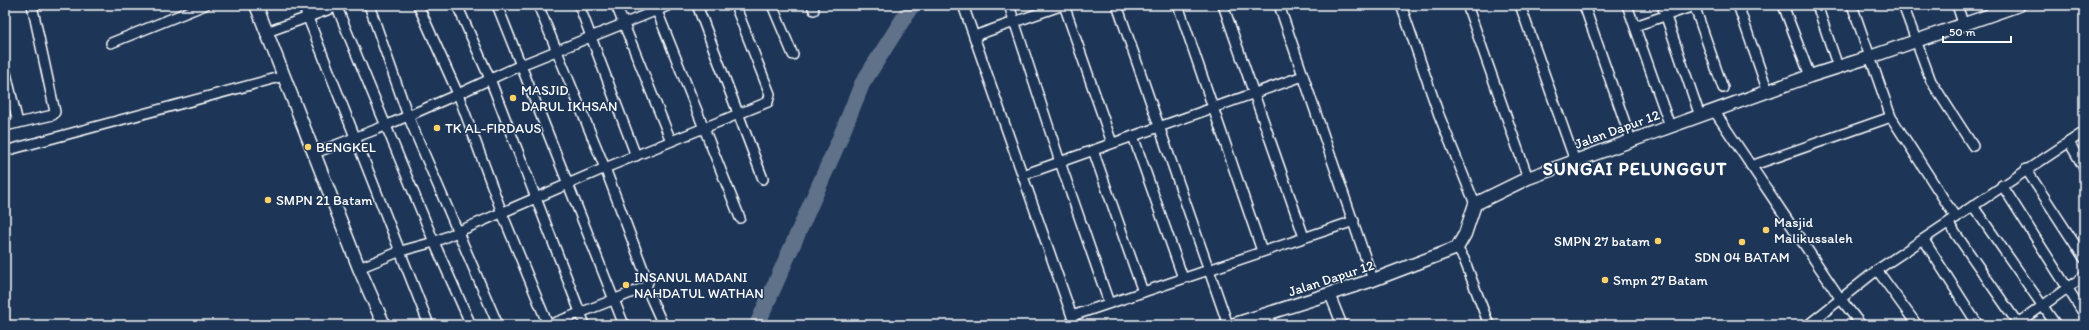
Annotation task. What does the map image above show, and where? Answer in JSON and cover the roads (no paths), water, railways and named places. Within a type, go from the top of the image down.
[{"type":"street","points":[[5,126],[53,115],[55,111],[32,5]]},
{"type":"street","points":[[111,43],[205,5]]},
{"type":"street","points":[[256,5],[359,268],[384,325]]},
{"type":"street","points":[[303,5],[429,325]]},
{"type":"street","points":[[369,5],[408,116],[457,233],[498,325]]},
{"type":"street","points":[[418,5],[458,94],[502,213],[548,325],[614,301],[646,287]]},
{"type":"street","points":[[457,5],[490,79],[584,325]]},
{"type":"street","points":[[497,5],[624,325]]},
{"type":"street","points":[[538,5],[605,168],[648,282],[646,287],[663,325]]},
{"type":"street","points":[[579,5],[636,156]]},
{"type":"street","points":[[616,5],[671,141]]},
{"type":"street","points":[[315,153],[385,126],[521,65],[557,52],[656,8],[670,5]]},
{"type":"street","points":[[697,5],[739,114],[762,179]]},
{"type":"street","points":[[359,268],[400,251],[434,242],[457,233],[605,168],[768,102],[770,94],[735,5]]},
{"type":"street","points":[[772,5],[793,55]]},
{"type":"street","points":[[963,5],[1075,325]]},
{"type":"street","points":[[1009,5],[1060,162],[1109,303]]},
{"type":"street","points":[[974,36],[1015,22],[1045,8],[1063,5],[1112,143]]},
{"type":"street","points":[[1117,5],[1228,325]]},
{"type":"street","points":[[1178,5],[1262,251]]},
{"type":"street","points":[[1223,5],[1304,238]]},
{"type":"street","points":[[1279,5],[1373,280]]},
{"type":"street","points":[[1401,5],[1440,115],[1475,204],[1468,227],[1457,248],[1464,259],[1488,325]]},
{"type":"street","points":[[1467,5],[1528,178]]},
{"type":"street","points":[[1520,5],[1575,161]]},
{"type":"street","points":[[1584,5],[1631,140]]},
{"type":"street","points":[[1627,5],[1670,126]]},
{"type":"street","points":[[1662,5],[1700,116]]},
{"type":"street","points":[[1738,5],[1768,92]]},
{"type":"street","points":[[1783,5],[1810,76]]},
{"type":"street","points":[[1817,5],[1838,67]]},
{"type":"street","points":[[1852,5],[1891,117],[1953,221],[2018,325],[2084,276]]},
{"type":"street","points":[[1903,5],[1915,41],[1932,81],[1973,146]]},
{"type":"street","points":[[1956,5],[1963,24]]},
{"type":"street","name":"Jalan Dapur 12","points":[[1475,204],[1528,178],[1631,140],[1715,112],[1810,76],[1870,57],[1963,24],[1992,9],[2019,5]]},
{"type":"street","points":[[267,32],[338,6],[385,126],[471,325]]},
{"type":"street","points":[[1635,26],[1694,6],[1723,88]]},
{"type":"street","points":[[656,8],[740,218]]},
{"type":"street","points":[[5,70],[18,123]]},
{"type":"street","points":[[5,151],[284,76]]},
{"type":"street","points":[[1023,176],[1213,107],[1304,76]]},
{"type":"street","points":[[1715,112],[1840,298],[1861,325]]},
{"type":"street","points":[[1751,166],[1891,117]]},
{"type":"street","points":[[1808,325],[1877,270],[1953,221],[2026,169],[2084,132]]},
{"type":"street","points":[[1133,136],[1183,278]]},
{"type":"street","points":[[2069,142],[2084,168]]},
{"type":"street","points":[[1093,150],[1143,292]]},
{"type":"street","points":[[2026,169],[2084,258]]},
{"type":"street","points":[[2002,185],[2066,288],[2084,314]]},
{"type":"street","points":[[1973,206],[2056,325]]},
{"type":"street","points":[[1072,316],[1354,221]]},
{"type":"street","points":[[1924,240],[1978,325]]},
{"type":"street","name":"Jalan Dapur 12","points":[[1232,325],[1267,313],[1330,295],[1457,248]]},
{"type":"street","points":[[1877,270],[1917,325]]},
{"type":"street","points":[[1330,295],[1342,325]]},
{"type":"street","points":[[1267,313],[1271,325]]},
{"type":"waterway","points":[[757,325],[838,143],[862,84],[912,5]]},
{"type":"place","name":"MASJID DARUL IKHSAN","points":[[513,98]]},
{"type":"place","name":"TK AL-FIRDAUS","points":[[437,128]]},
{"type":"place","name":"BENGKEL","points":[[308,147]]},
{"type":"place","name":"SMPN 21 Batam","points":[[268,200]]},
{"type":"place","name":"Masjid Malikussaleh","points":[[1766,230]]},
{"type":"place","name":"SMPN 27 batam","points":[[1658,241]]},
{"type":"place","name":"SDN 04 BATAM","points":[[1742,242]]},
{"type":"place","name":"Smpn 27 Batam","points":[[1605,280]]},
{"type":"place","name":"INSANUL MADANI NAHDATUL WATHAN","points":[[626,285]]},
{"type":"district","name":"SUNGAI PELUNGGUT","points":[[1635,169]]}]
